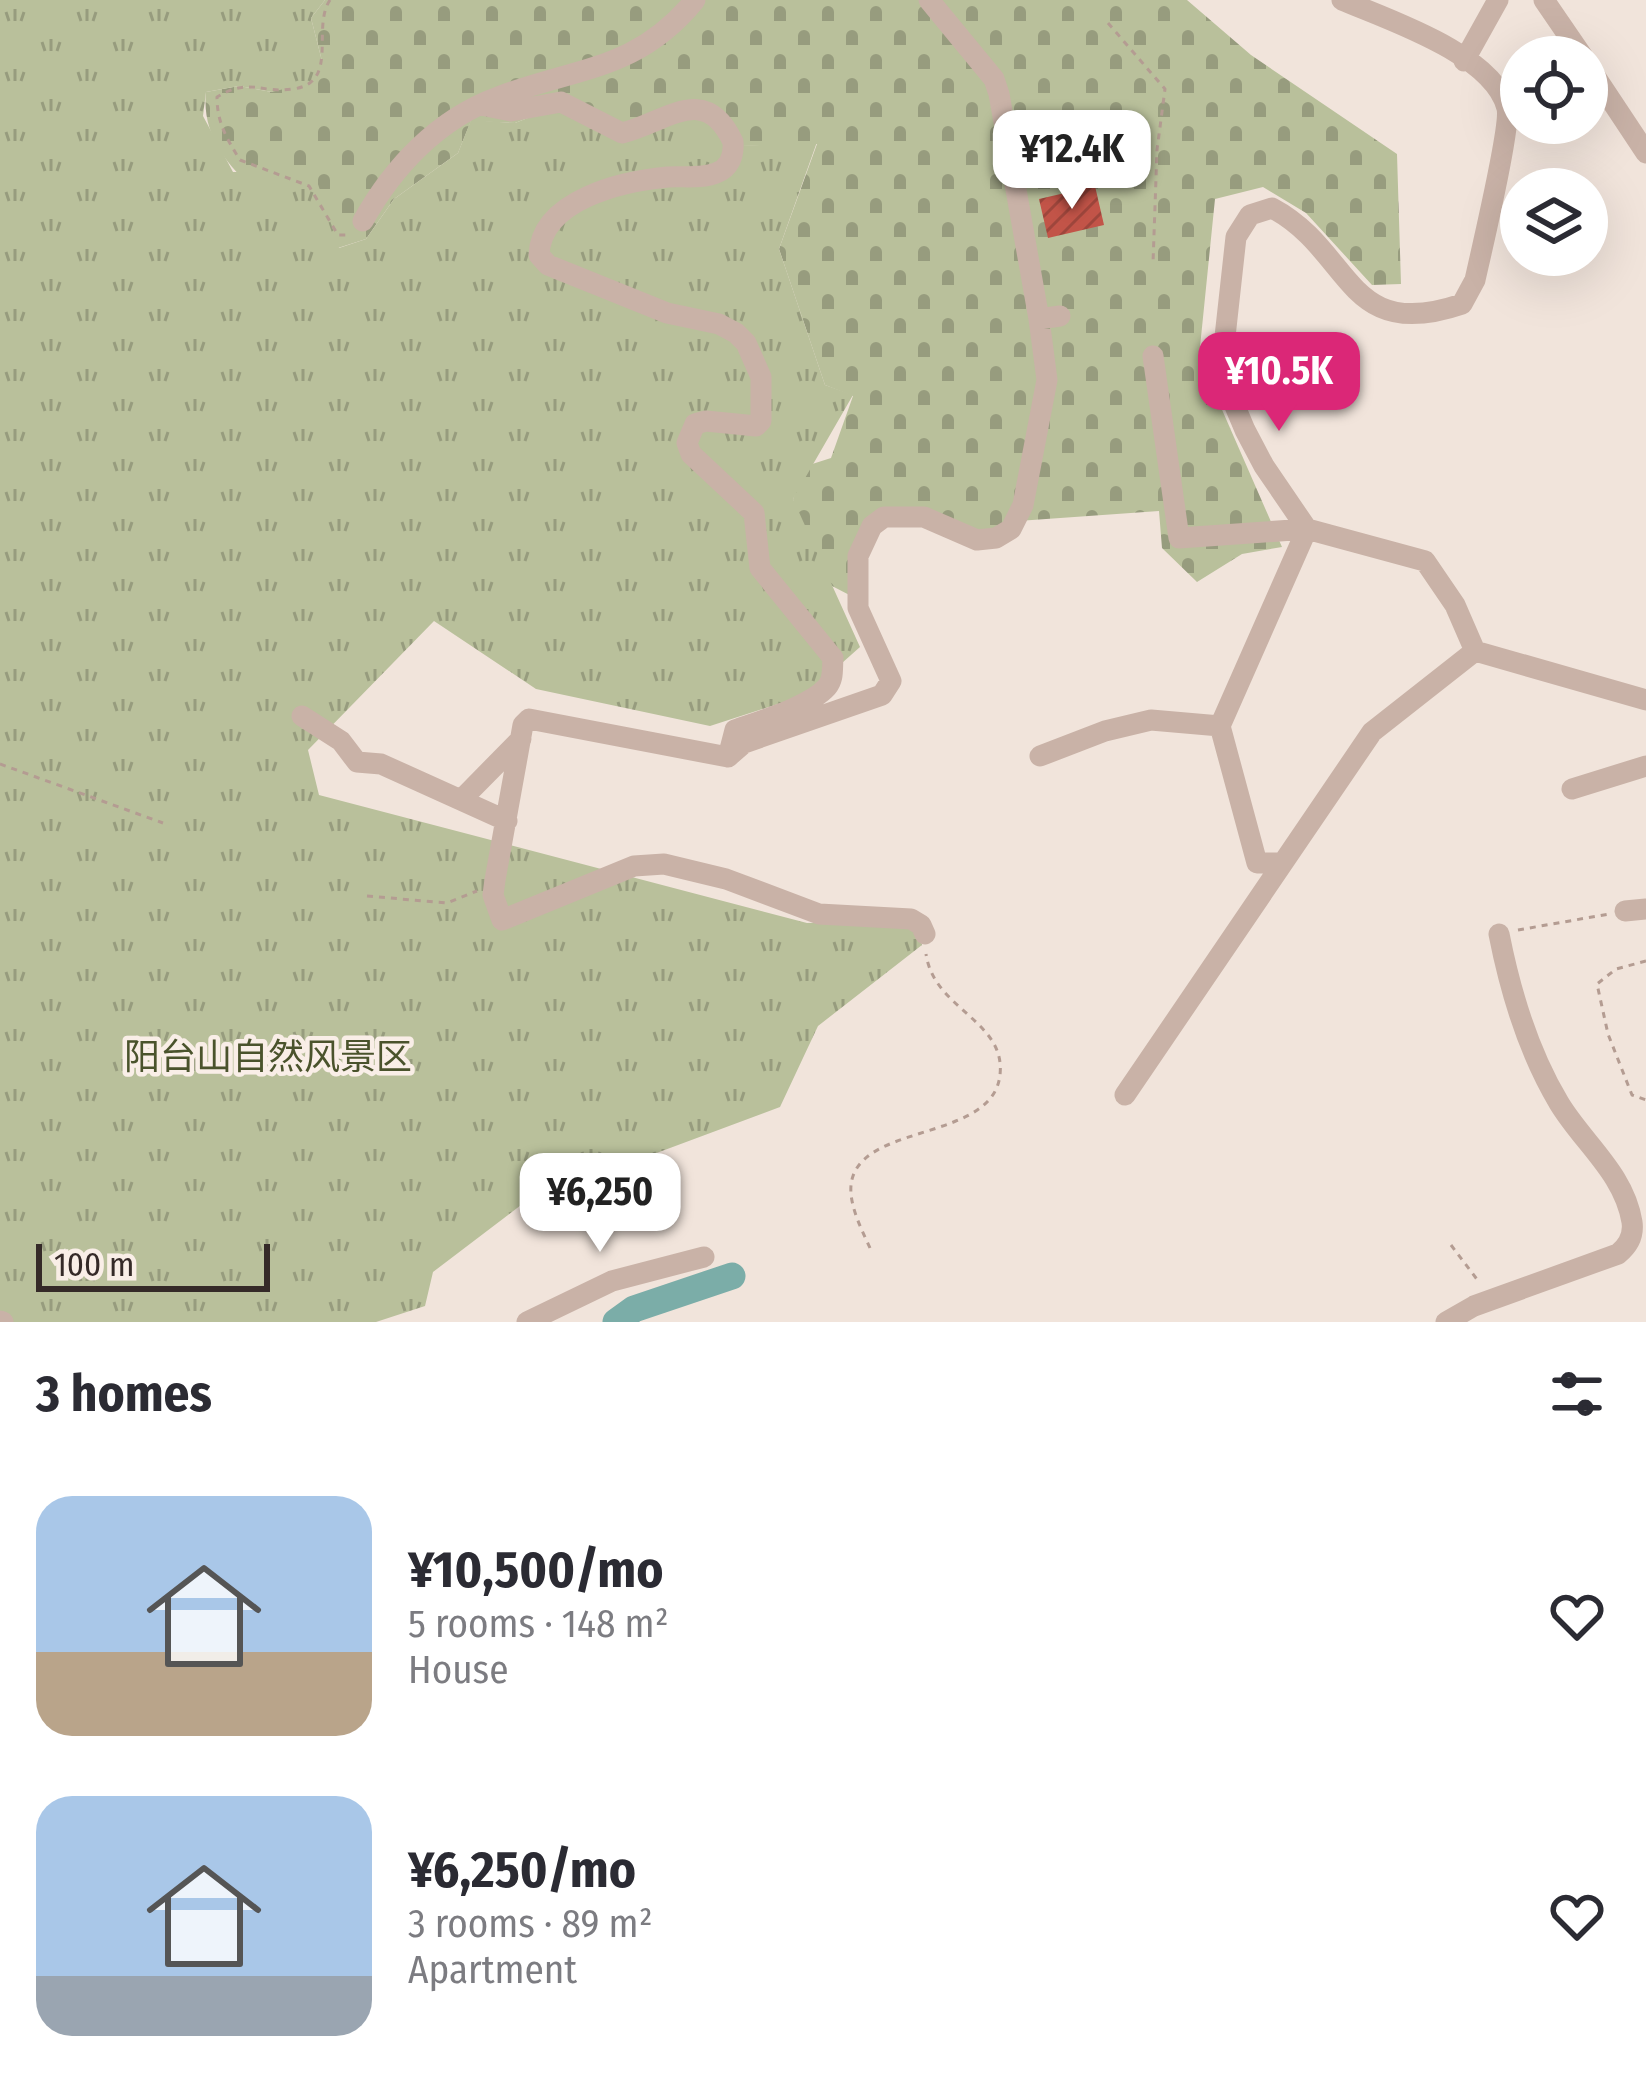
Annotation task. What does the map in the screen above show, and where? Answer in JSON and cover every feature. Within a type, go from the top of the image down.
[{"type":"street","points":[[363,221],[407,156],[481,105],[621,58],[672,28],[694,0]]},
{"type":"street","points":[[728,757],[744,743],[882,695],[891,681],[858,608],[858,556],[872,526],[884,517],[924,517],[977,540],[996,538],[1011,529],[1023,505],[1047,380],[1050,318],[994,79],[929,0]]},
{"type":"street","points":[[1307,529],[1264,466],[1221,374],[1236,236],[1250,215],[1272,208],[1297,222],[1344,278],[1377,308],[1401,316],[1440,312],[1462,304],[1475,280],[1508,111],[1492,80],[1436,41],[1342,0]]},
{"type":"street","points":[[1464,61],[1498,0]]},
{"type":"street","points":[[1544,0],[1569,36]]},
{"type":"street","points":[[1608,94],[1644,148]]},
{"type":"street","points":[[481,105],[511,111],[561,102],[622,133],[681,108],[696,109],[717,118],[734,142],[730,160],[713,175],[637,181],[573,205],[542,235],[539,254],[548,265],[667,313],[719,323],[746,343],[761,377],[760,421],[755,426],[706,421],[695,424],[687,443],[691,454],[754,513],[760,568],[833,658],[832,679],[825,690],[735,730],[728,757]]},
{"type":"street","points":[[1153,356],[1179,538],[1307,529],[1425,561],[1455,605],[1475,652]]},
{"type":"street","points":[[1283,863],[1257,863],[1220,726],[1307,529]]},
{"type":"street","points":[[1475,652],[1646,700]]},
{"type":"street","points":[[1125,1095],[1372,732],[1475,652]]},
{"type":"street","points":[[302,716],[341,741],[358,762],[381,764],[507,821]]},
{"type":"street","points":[[728,757],[541,718],[524,724],[493,895],[502,920],[634,866],[664,864],[726,879],[818,914],[911,919],[925,934]]},
{"type":"street","points":[[1040,756],[1105,731],[1151,721],[1220,726]]},
{"type":"street","points":[[461,800],[521,739]]},
{"type":"street","points":[[1572,789],[1646,766]]},
{"type":"street","points":[[1446,1322],[1489,1300],[1618,1254],[1629,1245],[1640,1221],[1616,1178],[1559,1104],[1534,1051],[1498,934]]},
{"type":"street","points":[[527,1322],[612,1281],[704,1257]]},
{"type":"path","points":[[330,0],[320,20],[320,74],[309,85],[292,90],[247,84],[226,92],[218,97],[219,122],[240,160],[309,186],[338,235],[348,235],[363,221]]},
{"type":"path","points":[[1108,23],[1166,89],[1157,150],[1153,263]]},
{"type":"path","points":[[0,764],[163,823]]},
{"type":"path","points":[[367,896],[447,903],[495,880]]},
{"type":"path","points":[[1498,934],[1635,910]]},
{"type":"path","points":[[869,1248],[851,1189],[862,1162],[874,1152],[966,1115],[988,1101],[999,1084],[1000,1052],[936,984],[926,961],[925,934]]},
{"type":"path","points":[[1646,961],[1616,969],[1597,984],[1607,1034],[1632,1095],[1646,1100]]},
{"type":"path","points":[[1451,1245],[1471,1267],[1489,1300]]},
{"type":"green space","name":"阳台山自然风景区","points":[[0,0],[325,0],[311,18],[322,61],[315,81],[272,92],[239,86],[206,92],[203,116],[233,172],[314,172],[339,248],[366,239],[394,199],[458,153],[471,120],[515,123],[553,108],[623,141],[687,110],[742,146],[817,142],[779,249],[825,385],[853,395],[793,499],[860,647],[806,695],[710,726],[536,689],[434,621],[308,750],[319,795],[807,923],[914,921],[922,945],[818,1026],[780,1107],[525,1202],[433,1272],[425,1306],[376,1322],[0,1322]]},
{"type":"green space","points":[[325,0],[1187,0],[1251,55],[1397,154],[1401,284],[1372,285],[1306,213],[1263,187],[1215,199],[1199,357],[1282,547],[1242,554],[1197,582],[1162,548],[1159,511],[1018,521],[1012,537],[927,524],[877,527],[861,550],[861,601],[832,586],[803,542],[793,499],[806,466],[831,458],[853,396],[825,385],[779,249],[817,144],[623,141],[553,108],[515,123],[471,121],[458,153],[394,199],[366,239],[338,248],[249,184],[230,165],[207,119],[206,92],[239,86],[272,92],[322,61],[311,18]]},
{"type":"building","points":[[1095,186],[1104,225],[1048,238],[1039,199]]},
{"type":"waterway","points":[[616,1322],[634,1309],[732,1276]]}]
